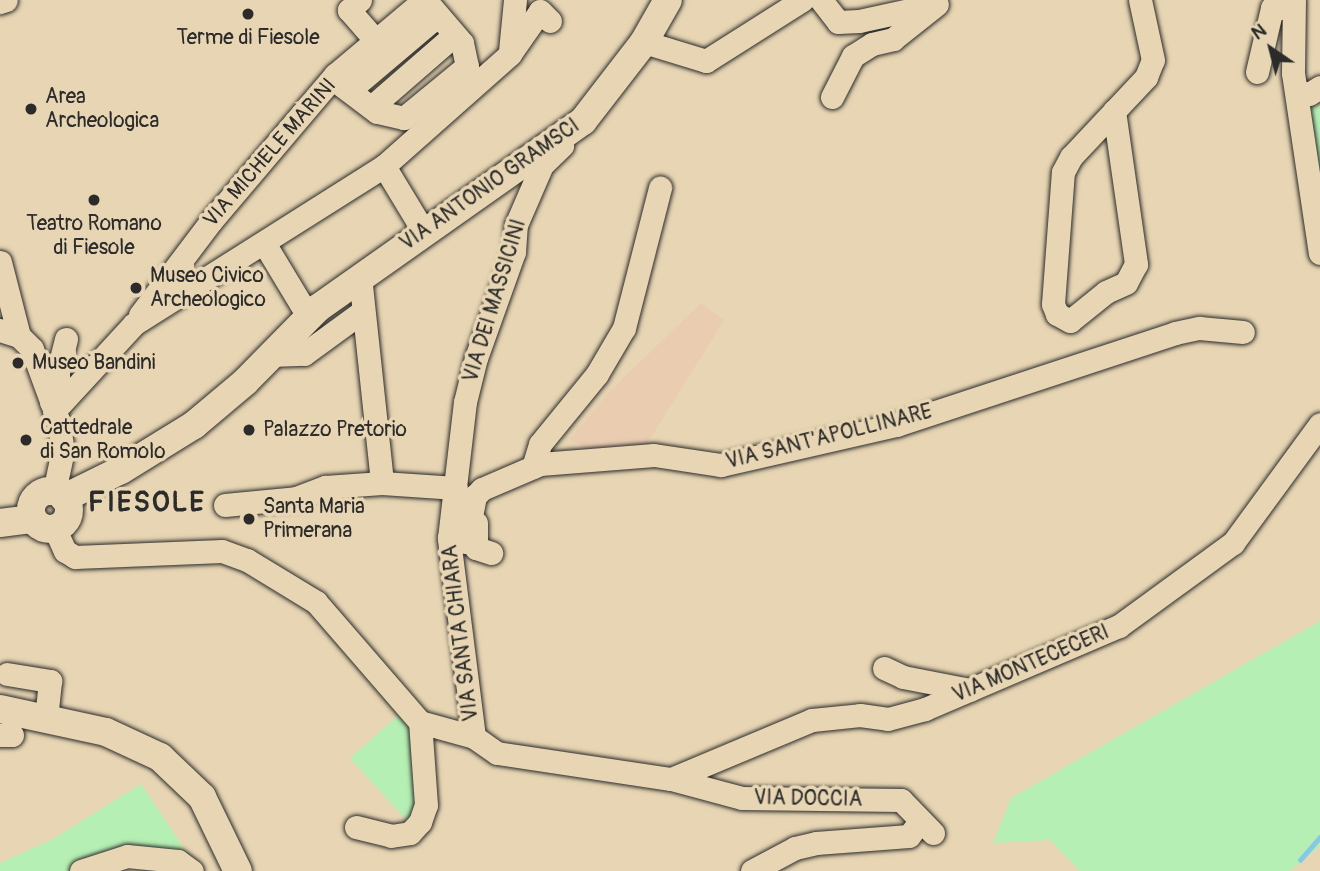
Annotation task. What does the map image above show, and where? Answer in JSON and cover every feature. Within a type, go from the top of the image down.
[{"type":"main road","name":"VIA ANTONIO GRAMSCI","points":[[48,508],[173,440],[270,355],[308,316],[360,276],[572,129],[602,99],[665,8]]},
{"type":"main road","points":[[0,505],[48,508]]},
{"type":"main road","points":[[0,523],[48,508]]},
{"type":"main road","points":[[0,709],[138,744],[180,772],[211,811],[238,871]]},
{"type":"street","points":[[0,2],[6,0]]},
{"type":"street","points":[[360,0],[349,9],[376,41]]},
{"type":"street","points":[[510,54],[515,0]]},
{"type":"street","points":[[821,0],[838,22],[859,22],[938,2]]},
{"type":"street","points":[[1114,111],[1136,264],[1126,283],[1106,292],[1070,321],[1057,314],[1054,304],[1063,172],[1071,157],[1114,111],[1146,77],[1153,60],[1140,0]]},
{"type":"street","points":[[427,2],[462,43],[467,66],[404,118],[377,111],[341,81],[427,2]]},
{"type":"street","points":[[832,97],[853,56],[893,39],[938,2]]},
{"type":"street","points":[[644,42],[706,61],[718,58],[788,4]]},
{"type":"street","points":[[1257,72],[1272,8],[1294,4],[1296,92],[1320,254]]},
{"type":"street","points":[[428,6],[460,47],[457,61],[402,109],[376,103],[341,81],[428,6]]},
{"type":"street","name":"VIA MICHELE MARINI","points":[[134,324],[211,221],[376,41],[397,8],[428,6]]},
{"type":"street","points":[[53,406],[134,324],[384,166],[510,54],[540,11],[550,21]]},
{"type":"street","points":[[1296,92],[1309,94],[1320,87]]},
{"type":"street","name":"VIA DEI MASSICINI","points":[[465,492],[465,402],[476,358],[514,252],[516,225],[542,165],[565,143],[572,129]]},
{"type":"street","points":[[384,166],[424,232]]},
{"type":"street","points":[[533,467],[540,444],[597,374],[624,328],[660,188]]},
{"type":"street","points":[[264,243],[308,316]]},
{"type":"street","points":[[3,272],[9,333],[32,349],[64,441],[48,508],[65,551],[75,557],[222,551],[247,560],[316,602],[370,662],[406,711],[420,722],[426,805],[419,822],[410,833],[391,836],[356,827]]},
{"type":"street","points":[[360,276],[370,347],[382,484]]},
{"type":"street","points":[[270,355],[304,354],[363,311]]},
{"type":"street","name":"VIA SANT'APOLLINARE","points":[[465,492],[533,467],[654,455],[721,465],[896,425],[1175,333],[1199,328],[1236,335],[1243,332]]},
{"type":"street","points":[[53,406],[58,395],[58,371],[66,339]]},
{"type":"street","name":"VIA MONTECECERI","points":[[671,779],[812,720],[860,715],[888,719],[970,690],[1119,626],[1233,542],[1320,424]]},
{"type":"street","points":[[225,505],[296,498],[325,487],[382,484],[465,492],[476,548],[491,553]]},
{"type":"street","name":"VIA SANTA CHIARA","points":[[465,492],[466,542],[449,538],[474,737]]},
{"type":"street","points":[[884,668],[903,677],[970,690]]},
{"type":"street","points":[[7,674],[50,681],[46,719]]},
{"type":"street","name":"VIA DOCCIA","points":[[420,722],[474,737],[497,753],[671,779],[742,798],[901,800],[914,808],[926,827],[909,836],[816,843],[752,871]]},
{"type":"street","points":[[81,871],[127,856],[178,861],[192,871]]},
{"type":"shaded area","points":[[701,303],[724,320],[641,453],[598,456],[570,439],[612,389]]},
{"type":"green space","points":[[1320,106],[1320,211],[1306,107]]},
{"type":"green space","points":[[1320,621],[1320,846],[1290,871],[1080,871],[1050,840],[993,843],[1011,798]]},
{"type":"green space","points":[[400,714],[417,727],[423,801],[409,823],[350,758]]},
{"type":"green space","points":[[141,784],[187,853],[187,871],[122,866],[113,871],[0,871],[0,863],[53,839]]},
{"type":"waterway","points":[[1300,860],[1320,837]]},
{"type":"place","name":"Terme di Fiesole","points":[[248,14]]},
{"type":"place","name":"Area Archeologica","points":[[31,109]]},
{"type":"place","name":"Teatro Romano di Fiesole","points":[[94,200]]},
{"type":"place","name":"Museo Civico Archeologico","points":[[136,288]]},
{"type":"place","name":"Museo Bandini","points":[[18,363]]},
{"type":"place","name":"Palazzo Pretorio","points":[[249,430]]},
{"type":"place","name":"Cattedrale di San Romolo","points":[[26,440]]},
{"type":"place","name":"Santa Maria Primerana","points":[[249,519]]},
{"type":"district","name":"FIESOLE","points":[[147,503]]}]
